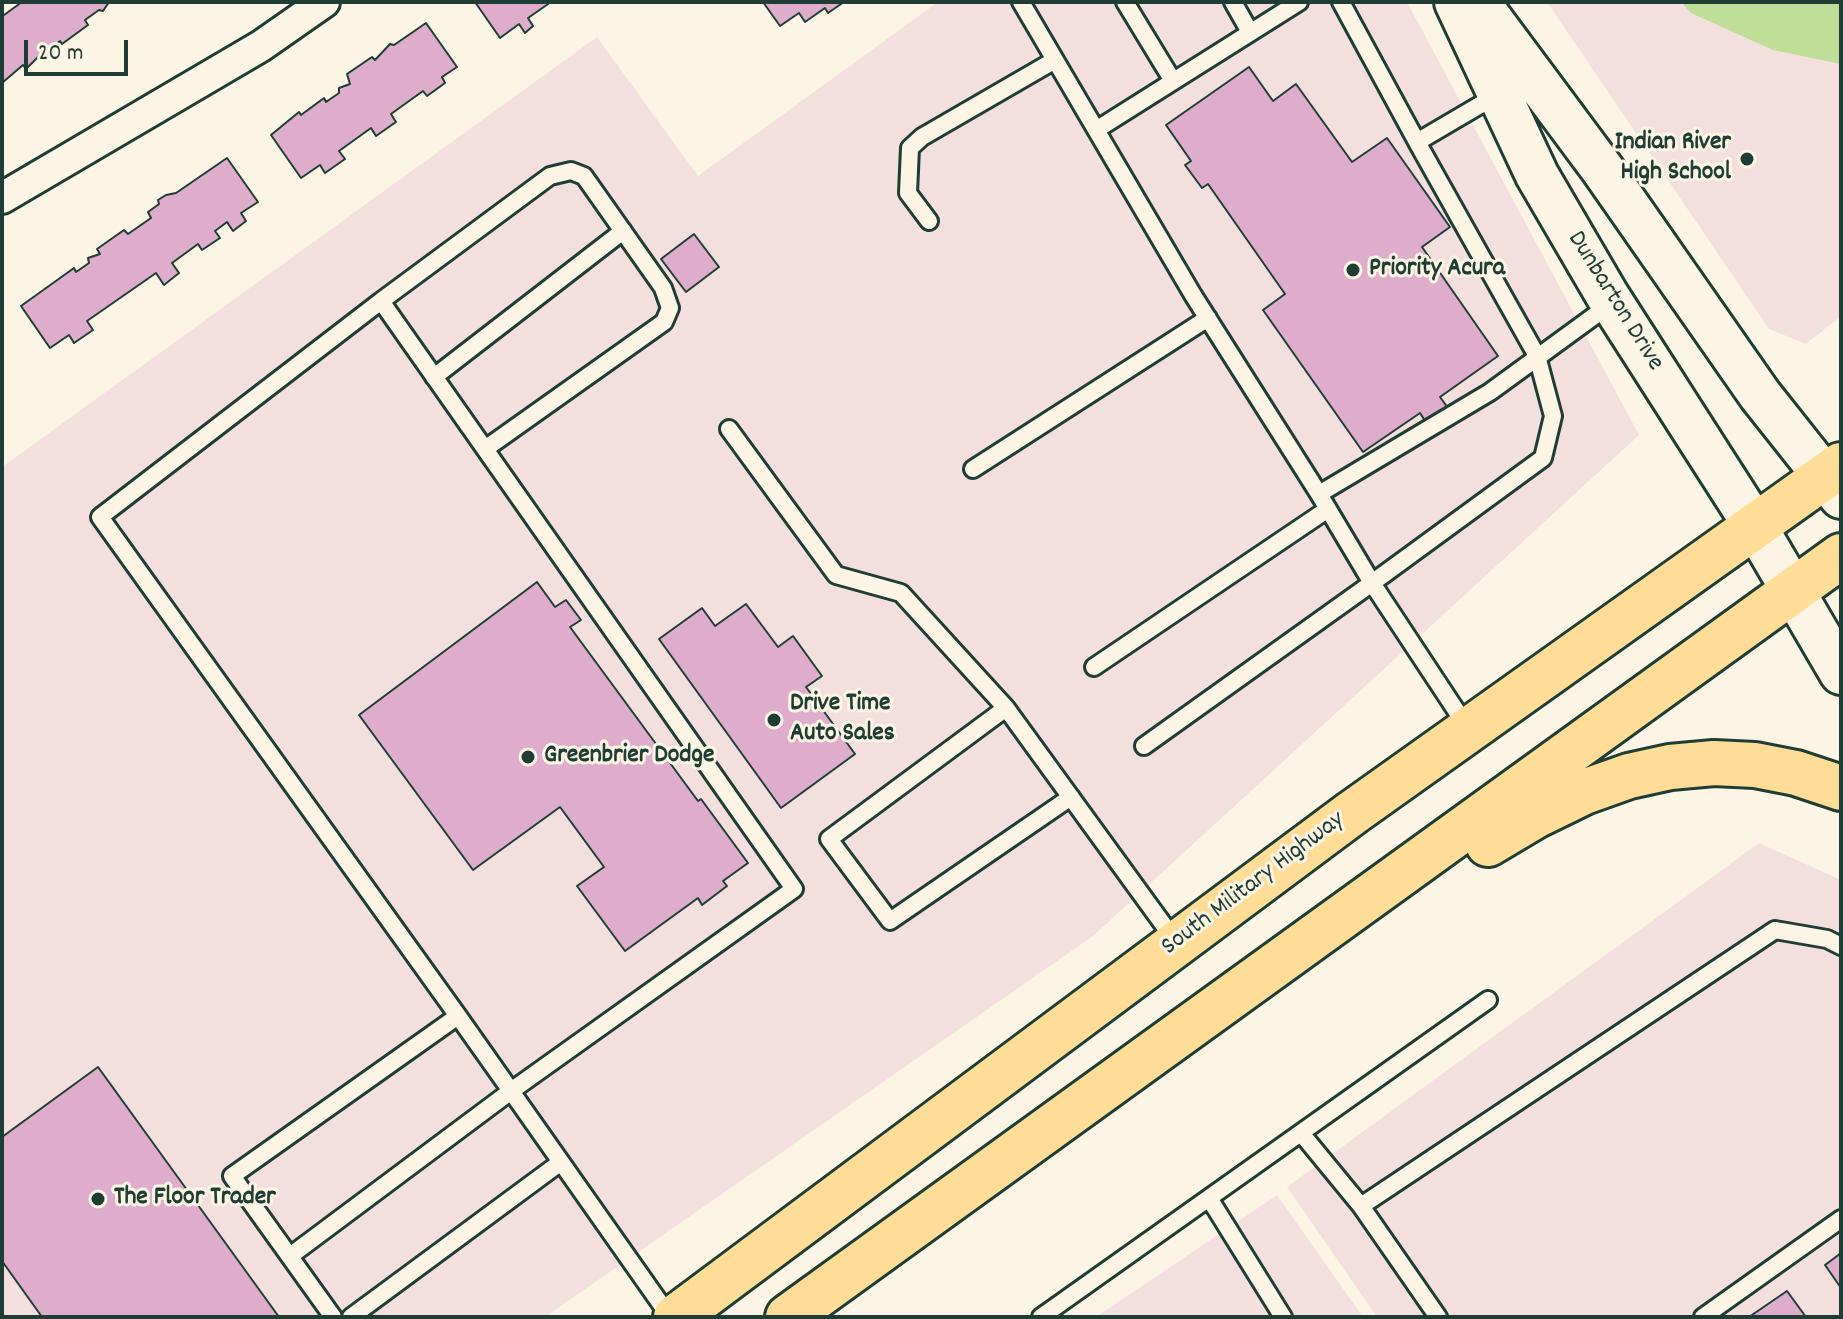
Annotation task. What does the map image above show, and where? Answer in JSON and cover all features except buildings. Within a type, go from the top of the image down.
[{"type":"main road","name":"South Military Highway","points":[[673,1317],[1469,730],[1755,526],[1836,480]]},
{"type":"main road","points":[[788,1317],[1841,556]]},
{"type":"main road","points":[[1177,1037],[1314,967],[1486,845],[1584,792],[1643,773],[1714,763],[1755,765],[1796,773],[1841,788]]},
{"type":"street","points":[[2,198],[261,46],[324,2]]},
{"type":"street","name":"Dunbarton Drive","points":[[1456,2],[1537,175],[1612,303],[1795,590],[1841,673]]},
{"type":"street","points":[[1478,2],[1603,170],[1760,395],[1836,480]]},
{"type":"lane","points":[[1021,2],[1208,318],[1372,583],[1469,730]]},
{"type":"lane","points":[[1125,2],[1173,81]]},
{"type":"lane","points":[[1233,2],[1250,32]]},
{"type":"lane","points":[[1096,130],[1299,2]]},
{"type":"lane","points":[[1144,746],[1543,458],[1553,416],[1537,356],[1341,2]]},
{"type":"lane","points":[[929,221],[908,193],[910,148],[922,137],[1055,60]]},
{"type":"lane","points":[[1417,142],[1499,94]]},
{"type":"lane","points":[[485,449],[664,322],[670,308],[668,298],[584,176],[571,171],[550,176],[381,301],[100,517],[673,1317]]},
{"type":"lane","points":[[434,377],[623,231]]},
{"type":"lane","points":[[290,1256],[511,1091],[794,889],[381,301]]},
{"type":"lane","points":[[1319,494],[1490,392],[1612,303]]},
{"type":"lane","points":[[973,469],[1208,318]]},
{"type":"lane","points":[[729,429],[836,575],[901,593],[1006,708],[1177,943]]},
{"type":"lane","points":[[1094,667],[1328,509]]},
{"type":"lane","points":[[1006,708],[829,839],[890,921],[1071,797]]},
{"type":"lane","points":[[1361,1206],[1775,930],[1827,939],[1841,946]]},
{"type":"lane","points":[[1041,1317],[1488,1000]]},
{"type":"lane","points":[[333,1317],[232,1176],[458,1016]]},
{"type":"lane","points":[[1301,1133],[1361,1206],[1438,1317]]},
{"type":"lane","points":[[351,1317],[561,1162]]},
{"type":"lane","points":[[1209,1198],[1283,1317]]},
{"type":"lane","points":[[1703,1317],[1841,1219]]},
{"type":"shaded area","points":[[938,2],[1407,2],[1639,435],[1093,936],[545,1317],[2,1317],[2,467],[597,37],[698,176]]},
{"type":"shaded area","name":"Indian River High School","points":[[1547,2],[1841,2],[1841,316],[1806,344],[1769,329]]},
{"type":"shaded area","points":[[1759,843],[1841,880],[1841,1317],[1377,1317],[1287,1187]]},
{"type":"shaded area","points":[[1277,1195],[1363,1317],[1096,1317]]},
{"type":"green space","points":[[1681,2],[1841,2],[1841,64],[1773,50],[1691,13]]},
{"type":"place","name":"Indian River High School","points":[[1747,159]]},
{"type":"place","name":"Priority Acura","points":[[1353,270]]},
{"type":"place","name":"Drive Time Auto Sales","points":[[774,720]]},
{"type":"place","name":"Greenbrier Dodge","points":[[528,757]]},
{"type":"place","name":"The Floor Trader","points":[[98,1199]]}]
